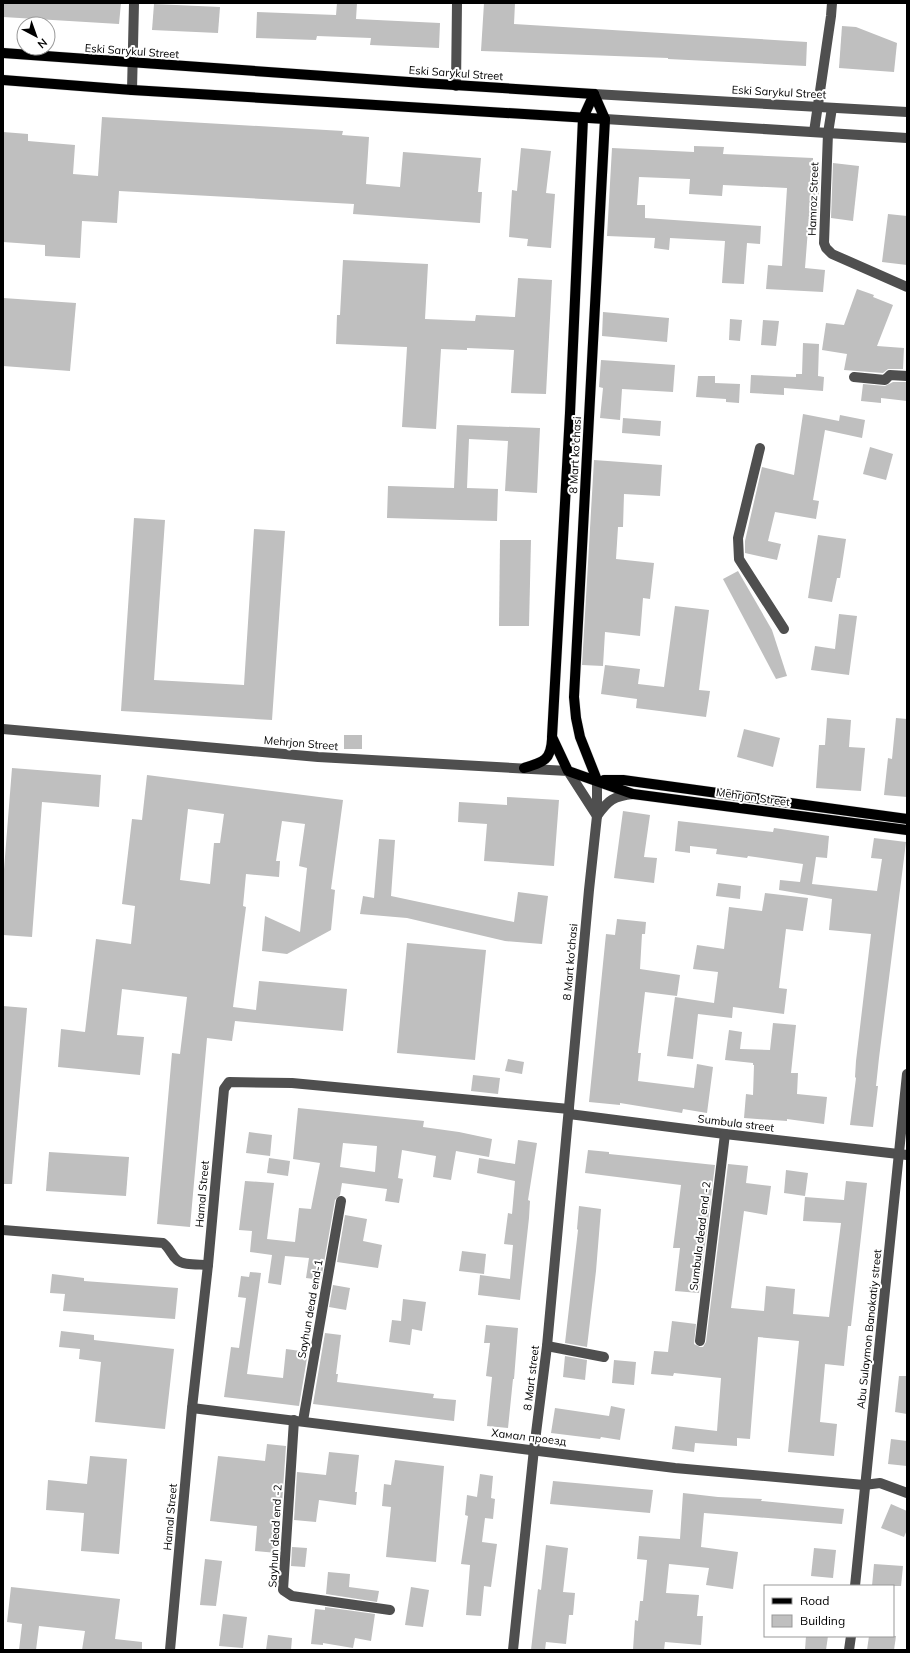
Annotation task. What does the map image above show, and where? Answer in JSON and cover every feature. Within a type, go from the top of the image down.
[{"type":"main road","name":"Eski Sarykul Street","points":[[3,53],[133,64],[594,94]]},
{"type":"main road","points":[[3,80],[132,90],[604,119]]},
{"type":"main road","points":[[583,118],[594,94]]},
{"type":"main road","name":"8 Mart ko'chasi","points":[[594,94],[604,119],[574,697],[580,737],[597,780]]},
{"type":"main road","name":"8 Mart ko'chasi","points":[[568,771],[552,736],[570,413],[583,118]]},
{"type":"main road","points":[[524,768],[542,762],[547,758],[552,748],[552,736]]},
{"type":"main road","name":"Mehrjon Street","points":[[568,771],[633,794],[907,830]]},
{"type":"main road","name":"Mehrjon Street","points":[[597,780],[623,780],[907,819]]},
{"type":"street","points":[[132,90],[134,3]]},
{"type":"street","points":[[456,86],[458,3]]},
{"type":"street","points":[[814,132],[832,3]]},
{"type":"street","name":"Eski Sarykul Street","points":[[594,94],[907,112]]},
{"type":"street","name":"Hamroz Street","points":[[832,108],[828,133],[823,238],[826,248],[832,254],[907,287]]},
{"type":"street","points":[[604,119],[907,138]]},
{"type":"street","points":[[854,377],[885,380],[890,375],[907,376]]},
{"type":"street","points":[[760,448],[738,538],[737,551],[739,560],[784,628]]},
{"type":"street","name":"Mehrjon Street","points":[[3,729],[318,757],[568,771]]},
{"type":"street","name":"8 Mart ko'chasi","points":[[568,771],[597,816]]},
{"type":"street","name":"8 Mart ko'chasi","points":[[569,1112],[597,816],[597,780]]},
{"type":"street","points":[[597,816],[604,806],[612,799],[623,795],[633,794]]},
{"type":"street","name":"Abu Sulaymon Banokatiy street","points":[[855,1585],[864,1485],[903,1155],[907,1074]]},
{"type":"street","name":"Hamal Street","points":[[170,1650],[192,1408],[208,1265],[224,1089],[229,1082],[292,1083],[569,1112]]},
{"type":"street","name":"Sumbula street","points":[[569,1112],[725,1134],[903,1155]]},
{"type":"street","name":"8 Mart street","points":[[513,1650],[534,1449],[547,1346],[569,1112]]},
{"type":"street","name":"Sumbula dead end -2","points":[[700,1341],[725,1134]]},
{"type":"street","name":"Sayhun dead end-1","points":[[298,1421],[341,1201]]},
{"type":"street","points":[[3,1230],[163,1243],[168,1247],[177,1260],[182,1263],[208,1265]]},
{"type":"street","points":[[547,1346],[604,1357]]},
{"type":"street","name":"Хамал проезд","points":[[192,1408],[534,1449],[674,1468],[864,1485],[880,1483],[907,1493]]},
{"type":"street","name":"Sayhun dead end -2","points":[[298,1421],[283,1590],[292,1596],[390,1610]]},
{"type":"street","points":[[849,1650],[851,1637]]},
{"type":"building","points":[[3,3],[121,3],[119,24],[56,20],[56,16],[3,17]]},
{"type":"building","points":[[337,3],[357,3],[356,19],[440,23],[439,48],[370,45],[371,38],[317,36],[316,40],[256,38],[257,12],[336,15]]},
{"type":"building","points":[[484,3],[515,3],[514,24],[807,42],[806,66],[668,58],[481,51]]},
{"type":"building","points":[[154,4],[220,7],[218,33],[152,30]]},
{"type":"building","points":[[842,26],[856,27],[897,43],[894,72],[839,68]]},
{"type":"building","points":[[102,117],[343,131],[342,135],[369,137],[366,184],[400,187],[403,152],[481,158],[478,192],[482,192],[480,223],[353,214],[354,204],[119,191],[117,223],[82,221],[80,258],[45,256],[45,245],[3,242],[3,132],[28,134],[28,141],[75,145],[73,174],[98,176]]},
{"type":"building","points":[[694,146],[724,147],[723,154],[813,158],[813,162],[820,162],[818,217],[809,216],[805,268],[825,270],[823,292],[766,289],[768,265],[782,266],[787,188],[723,185],[722,196],[689,194],[690,179],[639,177],[637,205],[645,205],[645,218],[761,226],[760,244],[747,243],[744,284],[722,283],[725,241],[670,238],[669,250],[654,248],[655,238],[607,236],[612,148],[694,152]]},
{"type":"building","points":[[521,148],[551,151],[546,193],[555,194],[551,248],[527,246],[528,239],[509,237],[512,190],[517,191]]},
{"type":"building","points":[[833,163],[859,166],[853,221],[831,218]]},
{"type":"building","points":[[888,214],[907,216],[907,265],[882,262]]},
{"type":"building","points":[[343,260],[428,264],[425,319],[475,321],[476,315],[515,317],[518,278],[552,280],[546,394],[511,393],[514,350],[467,348],[467,350],[441,349],[436,429],[402,427],[407,347],[336,344],[337,315],[340,315]]},
{"type":"building","points":[[857,289],[874,295],[873,297],[893,305],[877,346],[904,348],[903,369],[888,369],[883,373],[844,370],[847,354],[822,350],[826,323],[844,325]]},
{"type":"building","points":[[3,298],[76,303],[70,371],[3,366]]},
{"type":"building","points":[[603,312],[669,318],[667,342],[602,336]]},
{"type":"building","points":[[730,319],[742,320],[740,341],[729,340]]},
{"type":"building","points":[[763,320],[779,321],[776,346],[761,345]]},
{"type":"building","points":[[803,343],[819,344],[818,376],[824,377],[823,391],[784,388],[784,395],[750,393],[751,375],[796,377],[796,374],[802,374]]},
{"type":"building","points":[[601,360],[675,365],[673,392],[622,389],[620,420],[600,418],[603,388],[599,387]]},
{"type":"building","points":[[698,376],[715,376],[715,383],[740,384],[739,403],[726,402],[726,399],[696,397]]},
{"type":"building","points":[[893,382],[907,382],[907,401],[881,398],[881,403],[861,401],[863,384],[885,386]]},
{"type":"building","points":[[803,414],[839,421],[840,415],[865,420],[862,438],[825,430],[813,500],[819,501],[816,519],[775,512],[768,541],[781,544],[777,560],[745,553],[745,541],[762,467],[794,475]]},
{"type":"building","points":[[623,418],[661,421],[660,436],[622,433]]},
{"type":"building","points":[[457,425],[540,428],[537,493],[505,491],[508,441],[469,439],[467,488],[498,489],[497,521],[387,518],[388,486],[454,488]]},
{"type":"building","points":[[870,447],[893,454],[886,480],[863,474]]},
{"type":"building","points":[[594,460],[662,465],[660,496],[624,494],[623,527],[618,527],[616,559],[654,563],[650,599],[643,598],[640,636],[605,632],[603,666],[582,665]]},
{"type":"building","points":[[134,518],[165,520],[154,680],[244,685],[254,529],[285,531],[272,720],[121,711]]},
{"type":"building","points":[[818,535],[846,539],[840,578],[837,578],[832,602],[808,598]]},
{"type":"building","points":[[500,540],[531,540],[529,626],[499,626]]},
{"type":"building","points":[[738,571],[772,630],[787,676],[776,679],[723,579]]},
{"type":"building","points":[[675,606],[709,610],[699,690],[710,691],[706,717],[636,708],[637,699],[601,694],[605,665],[640,669],[638,684],[664,687]]},
{"type":"building","points":[[839,614],[857,616],[849,675],[811,670],[815,646],[835,649]]},
{"type":"building","points":[[827,718],[851,720],[849,747],[865,748],[861,791],[816,788],[819,745],[825,745]]},
{"type":"building","points":[[896,718],[907,719],[907,797],[884,795],[888,758],[892,759]]},
{"type":"building","points":[[744,729],[780,738],[773,767],[737,757]]},
{"type":"building","points":[[344,735],[362,735],[362,749],[344,749]]},
{"type":"building","points":[[12,768],[101,775],[99,807],[42,802],[32,937],[3,935],[3,882]]},
{"type":"building","points":[[147,775],[343,800],[331,889],[335,890],[331,930],[287,954],[262,951],[265,916],[300,932],[307,868],[299,866],[305,824],[282,821],[276,861],[280,861],[279,877],[246,874],[243,906],[246,907],[233,1007],[256,1010],[259,981],[347,989],[343,1031],[235,1021],[232,1041],[207,1038],[190,1227],[157,1224],[172,1053],[180,1054],[187,997],[122,989],[117,1035],[144,1037],[140,1075],[58,1067],[61,1029],[85,1032],[96,939],[131,944],[135,906],[122,904],[132,819],[142,820]],"holes":[[[188,809],[224,814],[220,843],[214,843],[210,884],[180,880]]]},
{"type":"building","points":[[507,797],[559,800],[554,866],[484,861],[487,824],[458,822],[459,802],[507,805]]},
{"type":"building","points":[[623,811],[650,815],[644,857],[657,858],[654,883],[614,878]]},
{"type":"building","points":[[678,821],[773,832],[774,828],[829,836],[827,858],[816,857],[812,884],[877,891],[882,859],[871,858],[874,838],[906,842],[879,1058],[876,1086],[878,1086],[873,1127],[850,1125],[871,934],[829,930],[832,899],[779,890],[780,880],[800,882],[803,864],[748,856],[747,858],[716,854],[717,849],[690,846],[690,853],[675,851]]},
{"type":"building","points":[[379,839],[395,840],[391,896],[514,922],[518,892],[548,896],[542,944],[505,941],[407,918],[360,914],[363,896],[374,898]]},
{"type":"building","points":[[718,883],[741,886],[740,899],[716,896]]},
{"type":"building","points":[[765,893],[808,898],[803,931],[786,929],[779,988],[787,989],[784,1014],[733,1007],[732,1018],[698,1014],[693,1059],[667,1056],[675,997],[714,1003],[718,972],[693,969],[697,945],[724,949],[729,907],[762,911]]},
{"type":"building","points":[[617,919],[646,922],[645,934],[642,934],[640,969],[680,975],[677,996],[645,992],[638,1053],[641,1053],[638,1081],[694,1088],[697,1064],[713,1067],[707,1113],[683,1109],[682,1113],[620,1103],[620,1105],[589,1102],[606,934],[615,935]]},
{"type":"building","points":[[407,943],[486,950],[475,1060],[397,1053]]},
{"type":"building","points":[[3,1006],[27,1008],[12,1184],[3,1184]]},
{"type":"building","points":[[773,1023],[796,1025],[791,1073],[798,1073],[797,1094],[827,1097],[824,1124],[787,1119],[787,1121],[744,1118],[746,1094],[753,1095],[754,1065],[753,1063],[725,1060],[729,1030],[742,1032],[740,1049],[770,1050]]},
{"type":"building","points":[[508,1059],[524,1062],[522,1074],[505,1071]]},
{"type":"building","points":[[473,1075],[500,1078],[498,1094],[471,1091]]},
{"type":"building","points":[[298,1108],[424,1121],[423,1127],[459,1132],[492,1139],[489,1157],[456,1151],[451,1180],[433,1177],[436,1156],[402,1150],[398,1178],[403,1179],[399,1203],[385,1201],[387,1189],[342,1183],[340,1195],[335,1200],[321,1280],[306,1278],[309,1258],[285,1256],[281,1285],[268,1283],[272,1255],[250,1252],[252,1231],[239,1230],[245,1181],[274,1183],[267,1239],[295,1242],[299,1208],[311,1209],[320,1163],[293,1159]],"holes":[[[343,1143],[377,1146],[375,1172],[340,1167]]]},
{"type":"building","points":[[249,1132],[272,1135],[270,1156],[246,1153]]},
{"type":"building","points":[[518,1140],[537,1143],[528,1200],[530,1201],[529,1218],[520,1300],[478,1295],[480,1275],[510,1279],[513,1245],[504,1244],[508,1213],[512,1214],[515,1181],[477,1173],[479,1158],[515,1164]]},
{"type":"building","points":[[588,1150],[609,1152],[609,1154],[715,1165],[699,1293],[675,1291],[680,1248],[673,1248],[681,1185],[585,1173]]},
{"type":"building","points":[[49,1152],[129,1157],[126,1196],[46,1191]]},
{"type":"building","points":[[269,1158],[290,1161],[288,1176],[267,1173]]},
{"type":"building","points":[[728,1164],[748,1166],[746,1183],[771,1186],[767,1215],[744,1211],[731,1308],[764,1311],[766,1286],[795,1289],[793,1314],[829,1317],[841,1223],[803,1221],[805,1197],[844,1200],[846,1181],[867,1183],[851,1326],[848,1326],[844,1366],[825,1364],[820,1422],[837,1424],[834,1456],[788,1452],[799,1341],[758,1337],[750,1439],[737,1438],[737,1446],[695,1443],[694,1452],[672,1449],[675,1426],[717,1431],[721,1378],[674,1373],[673,1376],[651,1374],[654,1351],[668,1352],[672,1321],[696,1324],[694,1344],[703,1347],[706,1342]]},
{"type":"building","points":[[786,1170],[808,1173],[805,1196],[784,1193]]},
{"type":"building","points":[[579,1206],[601,1209],[596,1271],[587,1347],[565,1343],[578,1230]]},
{"type":"building","points":[[345,1215],[367,1219],[363,1241],[382,1245],[378,1268],[337,1262]]},
{"type":"building","points":[[462,1251],[486,1254],[484,1274],[459,1271]]},
{"type":"building","points":[[250,1272],[261,1273],[247,1374],[283,1378],[286,1349],[308,1352],[299,1406],[224,1397],[231,1347],[239,1348],[246,1298],[238,1297],[241,1276],[249,1277]]},
{"type":"building","points":[[52,1274],[84,1278],[84,1281],[178,1288],[175,1319],[63,1311],[65,1294],[50,1293]]},
{"type":"building","points":[[333,1285],[350,1288],[346,1310],[329,1307]]},
{"type":"building","points":[[403,1299],[426,1302],[422,1331],[412,1329],[410,1345],[389,1342],[392,1320],[401,1321]]},
{"type":"building","points":[[486,1325],[518,1328],[508,1428],[487,1426],[492,1377],[486,1376],[490,1343],[484,1343]]},
{"type":"building","points":[[61,1331],[94,1335],[94,1340],[174,1349],[165,1429],[95,1422],[101,1362],[79,1359],[80,1349],[59,1347]]},
{"type":"building","points":[[325,1333],[341,1335],[336,1374],[338,1374],[337,1382],[434,1394],[433,1398],[456,1400],[454,1421],[313,1404]]},
{"type":"building","points":[[565,1356],[587,1360],[585,1380],[563,1377]]},
{"type":"building","points":[[614,1360],[636,1362],[634,1385],[612,1383]]},
{"type":"building","points":[[899,1376],[907,1376],[907,1414],[895,1412]]},
{"type":"building","points":[[611,1406],[625,1409],[620,1440],[551,1433],[555,1408],[609,1416]]},
{"type":"building","points":[[891,1439],[907,1441],[907,1466],[888,1464]]},
{"type":"building","points":[[267,1444],[286,1446],[277,1553],[255,1551],[257,1526],[210,1521],[218,1456],[265,1461]]},
{"type":"building","points":[[329,1452],[359,1455],[355,1492],[357,1492],[356,1505],[319,1500],[316,1522],[294,1520],[297,1472],[326,1475]]},
{"type":"building","points":[[90,1456],[127,1459],[119,1554],[81,1551],[84,1513],[46,1510],[48,1480],[87,1484]]},
{"type":"building","points":[[395,1460],[444,1466],[436,1562],[386,1557],[391,1507],[382,1506],[384,1484],[391,1485]]},
{"type":"building","points":[[480,1474],[493,1476],[491,1498],[495,1499],[493,1519],[485,1518],[482,1542],[497,1544],[491,1587],[484,1586],[481,1616],[466,1615],[470,1565],[461,1564],[468,1516],[465,1515],[467,1495],[477,1497]]},
{"type":"building","points":[[553,1481],[653,1490],[650,1513],[550,1504]]},
{"type":"building","points":[[683,1493],[718,1497],[762,1499],[761,1501],[844,1509],[842,1524],[704,1513],[701,1547],[738,1552],[733,1589],[706,1585],[709,1568],[669,1564],[666,1593],[699,1595],[697,1616],[703,1616],[701,1645],[665,1642],[664,1650],[633,1650],[635,1620],[638,1621],[640,1601],[643,1601],[647,1560],[637,1559],[639,1536],[680,1539]]},
{"type":"building","points":[[891,1504],[907,1511],[907,1530],[904,1537],[881,1528]]},
{"type":"building","points":[[546,1545],[568,1548],[563,1592],[575,1593],[573,1615],[569,1615],[566,1644],[546,1642],[545,1650],[531,1650],[538,1589],[541,1590]]},
{"type":"building","points":[[292,1547],[307,1548],[305,1567],[291,1566]]},
{"type":"building","points":[[814,1548],[836,1550],[833,1578],[811,1576]]},
{"type":"building","points":[[205,1559],[222,1561],[216,1606],[200,1605]]},
{"type":"building","points":[[874,1564],[903,1566],[901,1586],[872,1585]]},
{"type":"building","points":[[328,1572],[350,1574],[349,1587],[379,1591],[377,1602],[326,1594]]},
{"type":"building","points":[[11,1587],[120,1599],[115,1639],[142,1642],[142,1650],[82,1650],[85,1631],[39,1626],[36,1650],[19,1650],[22,1624],[7,1622]]},
{"type":"building","points":[[411,1587],[429,1590],[423,1627],[405,1625]]},
{"type":"building","points":[[325,1607],[375,1614],[371,1641],[355,1638],[353,1648],[323,1643],[323,1645],[311,1644],[315,1609],[325,1610]]},
{"type":"building","points":[[223,1614],[247,1617],[243,1648],[219,1646]]},
{"type":"building","points":[[268,1635],[292,1638],[291,1650],[266,1650]]},
{"type":"building","points":[[896,1636],[894,1650],[867,1650],[869,1637]]},
{"type":"building","points":[[806,1637],[828,1637],[826,1650],[805,1650]]}]
